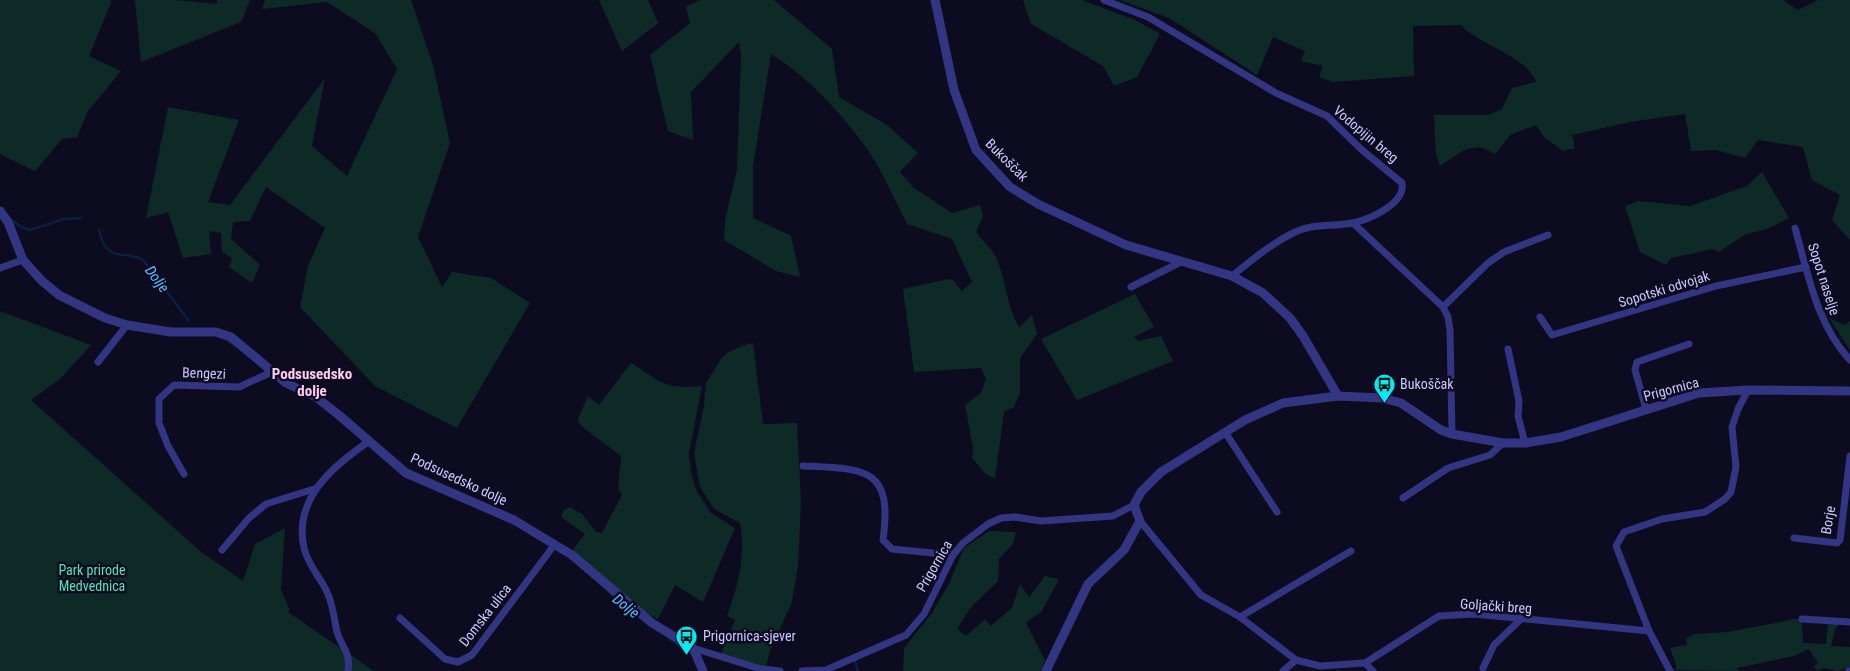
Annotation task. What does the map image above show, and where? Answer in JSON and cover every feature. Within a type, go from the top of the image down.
[{"type":"street","name":"Bukoščak","points":[[934,0],[954,90],[976,150],[1010,186],[1038,204],[1126,245],[1232,276],[1263,292],[1290,318],[1320,362],[1338,396]]},
{"type":"street","name":"Vodopijin breg","points":[[1104,0],[1148,17],[1276,93],[1327,116],[1362,150],[1399,179],[1403,188],[1393,203],[1353,223],[1306,227],[1268,248],[1232,276]]},
{"type":"street","name":"Podsusedsko dolje","points":[[0,211],[8,222],[23,260],[42,281],[59,294],[105,318],[127,325],[171,332],[216,332],[231,337],[286,383],[316,397],[406,473],[514,520],[572,554],[652,623],[693,648]]},
{"type":"street","points":[[1353,223],[1443,307],[1448,317],[1450,330],[1452,434]]},
{"type":"street","name":"Sopot naselje","points":[[1795,228],[1825,324],[1832,339],[1850,360]]},
{"type":"street","points":[[1443,307],[1488,263],[1504,252],[1548,235]]},
{"type":"street","points":[[0,268],[23,260]]},
{"type":"street","points":[[1131,287],[1181,262]]},
{"type":"street","name":"Sopotski odvojak","points":[[1540,317],[1552,335],[1716,286],[1806,267]]},
{"type":"street","points":[[98,362],[127,325]]},
{"type":"street","points":[[1646,409],[1635,370],[1637,362],[1689,344]]},
{"type":"street","points":[[1508,349],[1519,401],[1518,416],[1525,444]]},
{"type":"street","name":"Bengezi","points":[[184,474],[168,446],[159,423],[159,398],[174,385],[239,387],[272,372]]},
{"type":"street","points":[[1670,671],[1649,631],[1616,546],[1624,532],[1662,519],[1705,512],[1725,499],[1731,492],[1736,467],[1732,427],[1738,409],[1748,390]]},
{"type":"street","name":"Prigornica","points":[[802,671],[826,670],[906,635],[924,614],[953,555],[963,543],[988,524],[1001,518],[1015,516],[1042,521],[1112,516],[1134,505],[1141,492],[1160,472],[1245,420],[1283,403],[1338,396],[1382,398],[1402,403],[1441,430],[1452,434],[1504,443],[1525,444],[1561,437],[1699,394],[1748,390],[1850,391]]},
{"type":"street","points":[[1226,432],[1277,512]]},
{"type":"street","points":[[222,550],[248,518],[266,504],[314,488],[343,459],[368,442]]},
{"type":"street","points":[[1403,498],[1448,468],[1490,455],[1504,443]]},
{"type":"street","name":"Borje","points":[[1794,538],[1837,543],[1840,540],[1848,490],[1850,456]]},
{"type":"street","points":[[803,466],[840,468],[865,473],[880,486],[887,511],[883,540],[892,549],[953,555]]},
{"type":"street","points":[[314,488],[304,520],[304,548],[314,572],[327,592],[338,634],[350,659],[348,671]]},
{"type":"street","points":[[1046,671],[1088,584],[1124,550],[1140,521],[1134,505]]},
{"type":"street","name":"Goljački breg","points":[[1140,521],[1201,595],[1240,617],[1296,660],[1320,666],[1364,663],[1439,616],[1474,614],[1520,620],[1649,631]]},
{"type":"street","name":"Domska ulica","points":[[400,618],[445,659],[458,662],[472,655],[555,544]]},
{"type":"street","points":[[1240,617],[1351,551]]},
{"type":"street","points":[[1802,619],[1850,622]]},
{"type":"street","points":[[1483,668],[1494,645],[1520,620]]},
{"type":"street","points":[[693,648],[703,671]]},
{"type":"street","points":[[693,648],[761,669],[780,671]]},
{"type":"street","points":[[1283,671],[1296,660]]},
{"type":"street","points":[[1364,663],[1374,671]]},
{"type":"green space","points":[[0,0],[110,0],[111,3],[89,56],[121,71],[88,111],[77,137],[62,139],[35,171],[0,154]]},
{"type":"green space","points":[[135,0],[175,0],[217,4],[217,0],[250,0],[241,22],[141,62]]},
{"type":"green space","points":[[265,0],[411,0],[433,65],[450,143],[418,237],[442,287],[452,272],[491,278],[530,303],[457,428],[375,386],[300,307],[308,266],[325,228],[266,187],[250,221],[233,222],[231,239],[260,265],[252,283],[229,267],[232,258],[222,252],[221,233],[209,231],[211,254],[183,258],[168,212],[146,218],[168,107],[239,120],[208,202],[230,205],[325,78],[312,146],[347,176],[397,69],[375,33],[327,2],[262,9]]},
{"type":"green space","points":[[599,0],[648,0],[658,23],[622,51]]},
{"type":"green space","points":[[701,0],[774,0],[832,49],[839,97],[887,125],[918,153],[900,172],[914,188],[952,213],[980,205],[983,216],[976,232],[996,257],[1011,310],[1019,327],[1032,315],[1037,334],[1020,358],[1020,393],[1014,407],[1004,412],[995,479],[986,474],[972,458],[973,447],[965,405],[981,393],[986,379],[981,368],[914,372],[903,289],[949,279],[953,280],[962,291],[972,282],[952,239],[907,224],[877,164],[855,133],[810,84],[771,54],[753,166],[753,218],[791,236],[800,277],[776,271],[724,240],[725,220],[737,170],[741,55],[739,42],[691,92],[693,140],[668,131],[650,55],[690,23],[686,6]]},
{"type":"green space","points":[[1023,0],[1082,0],[1135,20],[1160,34],[1137,77],[1114,86],[1103,66],[1031,24]]},
{"type":"green space","points":[[1120,0],[1783,0],[1798,10],[1818,0],[1850,0],[1850,240],[1832,220],[1840,195],[1812,180],[1803,147],[1758,140],[1745,158],[1716,150],[1691,151],[1685,114],[1630,122],[1572,135],[1575,148],[1563,151],[1544,137],[1536,125],[1510,135],[1495,154],[1487,150],[1473,148],[1460,153],[1440,166],[1436,154],[1434,115],[1489,115],[1502,109],[1512,88],[1536,82],[1523,65],[1479,39],[1461,25],[1413,26],[1414,76],[1333,82],[1319,77],[1323,66],[1301,61],[1305,51],[1273,37],[1257,75],[1169,18]]},
{"type":"green space","points":[[1762,172],[1789,218],[1767,229],[1746,234],[1719,252],[1713,249],[1671,258],[1666,265],[1640,252],[1625,206],[1639,201],[1690,206],[1747,186]]},
{"type":"green space","points":[[1135,294],[1154,327],[1134,337],[1138,341],[1161,336],[1173,361],[1077,400],[1041,339]]},
{"type":"green space","name":"Park prirode Medvednica","points":[[0,311],[91,345],[60,379],[31,400],[200,551],[243,581],[255,544],[285,528],[281,590],[290,610],[288,612],[374,671],[0,671]]},
{"type":"green space","points":[[1829,318],[1845,325],[1850,321],[1850,350]]},
{"type":"green space","points":[[753,343],[763,424],[797,423],[801,501],[798,565],[792,602],[770,651],[766,667],[721,654],[735,620],[727,616],[735,594],[740,570],[742,535],[740,523],[714,509],[700,487],[694,453],[704,406],[706,383],[727,353]]},
{"type":"green space","points":[[631,363],[664,383],[680,387],[702,386],[689,453],[691,473],[696,490],[711,513],[735,528],[703,602],[675,585],[658,619],[624,596],[572,551],[585,534],[561,517],[564,510],[570,507],[582,514],[596,532],[602,533],[622,495],[618,487],[621,456],[580,425],[578,419],[588,396],[599,405]]},
{"type":"green space","points":[[989,531],[1016,532],[1013,544],[999,559],[998,581],[971,607],[957,629],[966,636],[985,619],[990,626],[1012,608],[1020,584],[1029,597],[1045,576],[1059,579],[1042,611],[1026,623],[1045,660],[1041,671],[903,671],[904,648],[932,613],[949,584],[964,548]]},
{"type":"green space","points":[[1795,619],[1802,620],[1803,643],[1826,644],[1828,623],[1840,624],[1835,629],[1831,646],[1850,647],[1850,667],[1837,671],[1824,668],[1817,671],[1814,666],[1818,663],[1809,649],[1794,656],[1737,668],[1739,671],[1671,670],[1677,668],[1670,648],[1687,645],[1686,638],[1695,634],[1728,632]]},
{"type":"waterway","name":"Dolje","points":[[10,219],[21,227],[30,230],[64,219],[81,218]]},
{"type":"waterway","name":"Dolje","points":[[99,230],[105,246],[113,253],[133,256],[143,260],[189,321]]},
{"type":"waterway","name":"Dolje","points":[[228,341],[237,347]]},
{"type":"waterway","name":"Dolje","points":[[608,591],[636,615]]},
{"type":"waterway","name":"Dolje","points":[[669,639],[678,644]]},
{"type":"waterway","points":[[855,661],[858,671]]},
{"type":"place","name":"Bukoščak","points":[[1384,403]]},
{"type":"place","name":"Prigornica-sjever","points":[[687,655]]},
{"type":"district","name":"Podsusedsko dolje","points":[[312,382]]}]
